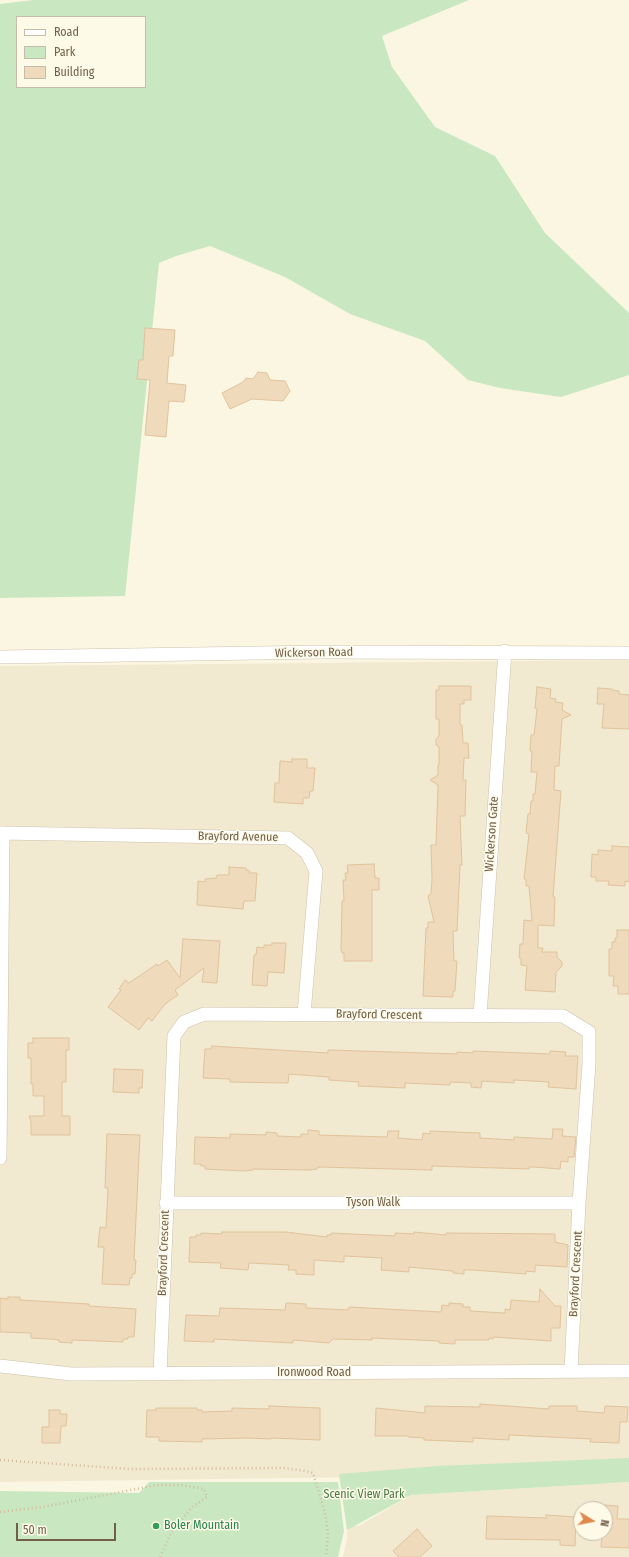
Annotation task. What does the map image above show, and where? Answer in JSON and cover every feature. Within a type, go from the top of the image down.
[{"type":"street","name":"Wickerson Road","points":[[0,657],[505,651],[629,653]]},
{"type":"street","name":"Wickerson Gate","points":[[480,1016],[505,651]]},
{"type":"street","name":"Brayford Avenue","points":[[1,833],[288,838],[307,853],[316,871],[304,1014]]},
{"type":"street","points":[[0,1158],[1,833]]},
{"type":"street","name":"Brayford Crescent","points":[[160,1374],[174,1036],[184,1022],[204,1014],[563,1016],[589,1032],[589,1064],[579,1203],[571,1371]]},
{"type":"street","name":"Tyson Walk","points":[[166,1203],[579,1203]]},
{"type":"street","name":"Ironwood Road","points":[[0,1366],[71,1374],[629,1371]]},
{"type":"path","points":[[0,1460],[130,1469],[285,1468],[313,1473],[328,1533],[326,1557]]},
{"type":"path","points":[[0,1512],[42,1507],[157,1485],[182,1485],[204,1489],[207,1496],[192,1507],[171,1533],[160,1557]]},
{"type":"shaded area","points":[[629,660],[629,1463],[364,1477],[0,1482],[0,666]]},
{"type":"shaded area","points":[[629,1482],[629,1557],[343,1557],[347,1539],[348,1523],[359,1526],[411,1495]]},
{"type":"green space","points":[[33,0],[469,0],[382,36],[392,67],[435,127],[495,156],[545,233],[629,313],[629,375],[561,397],[500,388],[468,380],[425,341],[350,314],[285,277],[210,246],[176,256],[159,263],[125,596],[0,598],[0,4]]},
{"type":"green space","name":"Scenic View Park","points":[[629,1458],[629,1482],[411,1495],[347,1530],[339,1474],[438,1466]]},
{"type":"green space","name":"Boler Mountain","points":[[149,1482],[338,1482],[344,1531],[338,1557],[0,1557],[0,1491],[139,1493]]},
{"type":"building","points":[[145,328],[175,330],[173,356],[169,356],[167,383],[186,385],[184,402],[169,401],[166,437],[145,435],[150,380],[137,379],[139,360],[143,360]]},
{"type":"building","points":[[258,372],[267,373],[270,380],[285,381],[290,391],[283,401],[252,399],[230,409],[222,393],[243,382],[246,378],[253,379]]},
{"type":"building","points":[[439,686],[471,686],[471,700],[464,700],[464,704],[460,704],[460,725],[462,725],[463,743],[468,743],[469,758],[464,758],[463,780],[466,780],[465,816],[460,816],[462,865],[460,865],[457,931],[453,931],[454,961],[457,961],[455,991],[453,991],[453,997],[423,996],[426,928],[428,928],[428,922],[434,922],[428,896],[431,894],[432,879],[431,845],[436,845],[438,785],[430,780],[438,775],[439,765],[439,747],[436,745],[436,739],[439,736],[439,719],[436,719],[436,690],[439,690]]},
{"type":"building","points":[[537,687],[551,689],[550,698],[556,699],[555,702],[563,703],[562,710],[571,715],[562,719],[559,766],[555,766],[554,790],[561,791],[553,897],[555,897],[554,926],[538,925],[538,948],[543,948],[542,952],[557,952],[557,957],[562,962],[562,966],[556,972],[555,992],[525,990],[527,966],[521,965],[521,958],[519,958],[520,944],[523,944],[524,920],[532,921],[529,886],[526,886],[526,879],[524,879],[529,834],[526,833],[528,814],[530,814],[533,794],[535,794],[537,772],[531,772],[532,751],[530,751],[531,735],[534,735],[537,709],[535,708]]},
{"type":"building","points":[[598,688],[612,689],[619,691],[619,694],[629,695],[629,729],[602,728],[604,704],[597,704]]},
{"type":"building","points":[[292,759],[307,759],[307,768],[315,768],[313,791],[310,791],[309,798],[303,798],[303,804],[274,802],[275,783],[279,783],[280,761],[292,762]]},
{"type":"building","points":[[612,846],[629,847],[629,882],[625,881],[625,886],[608,885],[609,881],[596,881],[596,877],[591,877],[592,854],[598,855],[598,850],[612,851]]},
{"type":"building","points":[[374,864],[375,878],[379,878],[379,890],[372,890],[372,961],[344,961],[344,953],[342,953],[341,949],[342,901],[344,901],[343,880],[346,880],[345,873],[348,873],[347,865]]},
{"type":"building","points":[[229,867],[246,868],[246,870],[250,871],[249,873],[257,873],[255,901],[244,901],[243,909],[197,905],[198,881],[205,882],[205,879],[216,878],[217,875],[229,875]]},
{"type":"building","points":[[617,930],[629,930],[629,994],[618,994],[618,986],[613,986],[614,976],[609,976],[609,949],[612,949],[612,942],[615,942],[615,938],[617,938]]},
{"type":"building","points":[[183,939],[220,941],[217,983],[202,982],[204,968],[175,990],[178,995],[165,1004],[152,1021],[148,1018],[139,1030],[108,1007],[121,990],[119,989],[125,980],[129,983],[157,964],[158,966],[167,960],[180,978]]},
{"type":"building","points":[[272,943],[286,943],[284,973],[268,972],[267,986],[252,985],[254,955],[256,955],[257,947],[264,948],[264,945],[272,945]]},
{"type":"building","points":[[33,1038],[69,1038],[69,1050],[66,1050],[66,1082],[62,1082],[62,1116],[70,1116],[70,1135],[31,1135],[31,1122],[29,1116],[44,1116],[44,1096],[33,1096],[33,1084],[31,1084],[31,1058],[28,1058],[28,1043],[33,1043]]},
{"type":"building","points":[[212,1046],[328,1053],[328,1050],[457,1054],[457,1052],[473,1053],[473,1051],[550,1054],[550,1051],[566,1052],[565,1056],[578,1056],[576,1089],[548,1087],[549,1082],[514,1080],[514,1083],[482,1081],[481,1088],[471,1087],[471,1083],[450,1082],[450,1085],[405,1083],[405,1088],[358,1086],[359,1082],[329,1080],[329,1077],[289,1074],[288,1083],[230,1082],[230,1079],[203,1078],[205,1049],[211,1049]]},
{"type":"building","points":[[114,1069],[143,1070],[142,1088],[139,1088],[139,1093],[113,1092]]},
{"type":"building","points":[[553,1129],[563,1129],[562,1136],[576,1137],[574,1157],[568,1157],[568,1162],[561,1161],[560,1169],[534,1167],[529,1167],[529,1169],[432,1166],[432,1170],[318,1167],[317,1169],[310,1170],[253,1169],[245,1171],[205,1169],[205,1166],[201,1166],[201,1164],[194,1164],[195,1137],[230,1138],[230,1134],[266,1135],[266,1132],[277,1133],[277,1136],[301,1137],[301,1134],[308,1134],[308,1130],[319,1131],[319,1135],[387,1137],[388,1131],[399,1131],[398,1138],[422,1140],[423,1133],[430,1134],[430,1131],[480,1133],[480,1138],[514,1140],[514,1137],[552,1139]]},
{"type":"building","points":[[107,1134],[140,1135],[134,1260],[136,1260],[135,1274],[132,1274],[129,1285],[102,1284],[104,1247],[98,1247],[100,1227],[106,1228],[108,1188],[105,1188]]},
{"type":"building","points":[[222,1232],[286,1232],[327,1237],[327,1235],[331,1235],[331,1233],[395,1236],[395,1233],[414,1234],[414,1232],[446,1235],[446,1233],[555,1234],[555,1242],[568,1245],[567,1267],[535,1265],[535,1272],[526,1271],[526,1274],[464,1270],[464,1274],[453,1273],[453,1271],[409,1267],[409,1272],[381,1270],[382,1258],[344,1256],[344,1262],[314,1260],[314,1275],[296,1274],[296,1270],[288,1270],[289,1265],[249,1263],[248,1270],[220,1268],[221,1263],[189,1262],[190,1237],[196,1237],[196,1235],[201,1235],[201,1233],[222,1234]]},
{"type":"building","points":[[540,1289],[555,1306],[561,1306],[560,1328],[551,1328],[551,1341],[493,1337],[493,1339],[489,1338],[489,1340],[455,1340],[455,1344],[439,1343],[439,1341],[372,1338],[372,1340],[333,1339],[329,1343],[293,1340],[293,1343],[214,1339],[214,1342],[184,1341],[186,1315],[219,1316],[220,1308],[285,1310],[286,1303],[306,1304],[306,1308],[348,1310],[349,1307],[441,1312],[442,1305],[449,1306],[449,1303],[463,1304],[463,1307],[470,1307],[470,1311],[505,1313],[505,1309],[510,1310],[511,1300],[539,1302]]},
{"type":"building","points":[[8,1297],[20,1297],[20,1300],[89,1304],[89,1306],[136,1309],[134,1337],[123,1339],[123,1342],[72,1340],[72,1343],[59,1342],[59,1340],[31,1338],[31,1333],[0,1332],[0,1298],[8,1299]]},
{"type":"building","points":[[480,1404],[549,1409],[549,1406],[577,1406],[577,1411],[604,1413],[605,1406],[628,1407],[627,1422],[620,1422],[619,1443],[590,1442],[591,1439],[509,1435],[509,1440],[473,1438],[473,1442],[424,1440],[424,1438],[408,1436],[375,1436],[376,1408],[425,1413],[425,1406],[480,1407]]},
{"type":"building","points":[[269,1406],[320,1408],[320,1440],[247,1438],[202,1439],[202,1442],[159,1441],[159,1437],[146,1437],[147,1410],[156,1410],[156,1408],[197,1408],[197,1410],[202,1410],[202,1412],[232,1411],[232,1408],[269,1409]]},
{"type":"building","points":[[49,1410],[60,1410],[60,1414],[67,1414],[66,1426],[61,1426],[60,1443],[42,1443],[42,1427],[49,1427]]},
{"type":"building","points":[[613,1506],[618,1506],[617,1519],[629,1519],[629,1548],[601,1547],[601,1541],[613,1541]]},
{"type":"building","points":[[546,1515],[573,1517],[573,1541],[575,1541],[575,1546],[560,1545],[560,1540],[486,1539],[487,1516],[546,1518]]},
{"type":"building","points":[[417,1529],[432,1546],[420,1557],[399,1557],[393,1551]]},
{"type":"place","name":"Boler Mountain","points":[[156,1526]]}]
